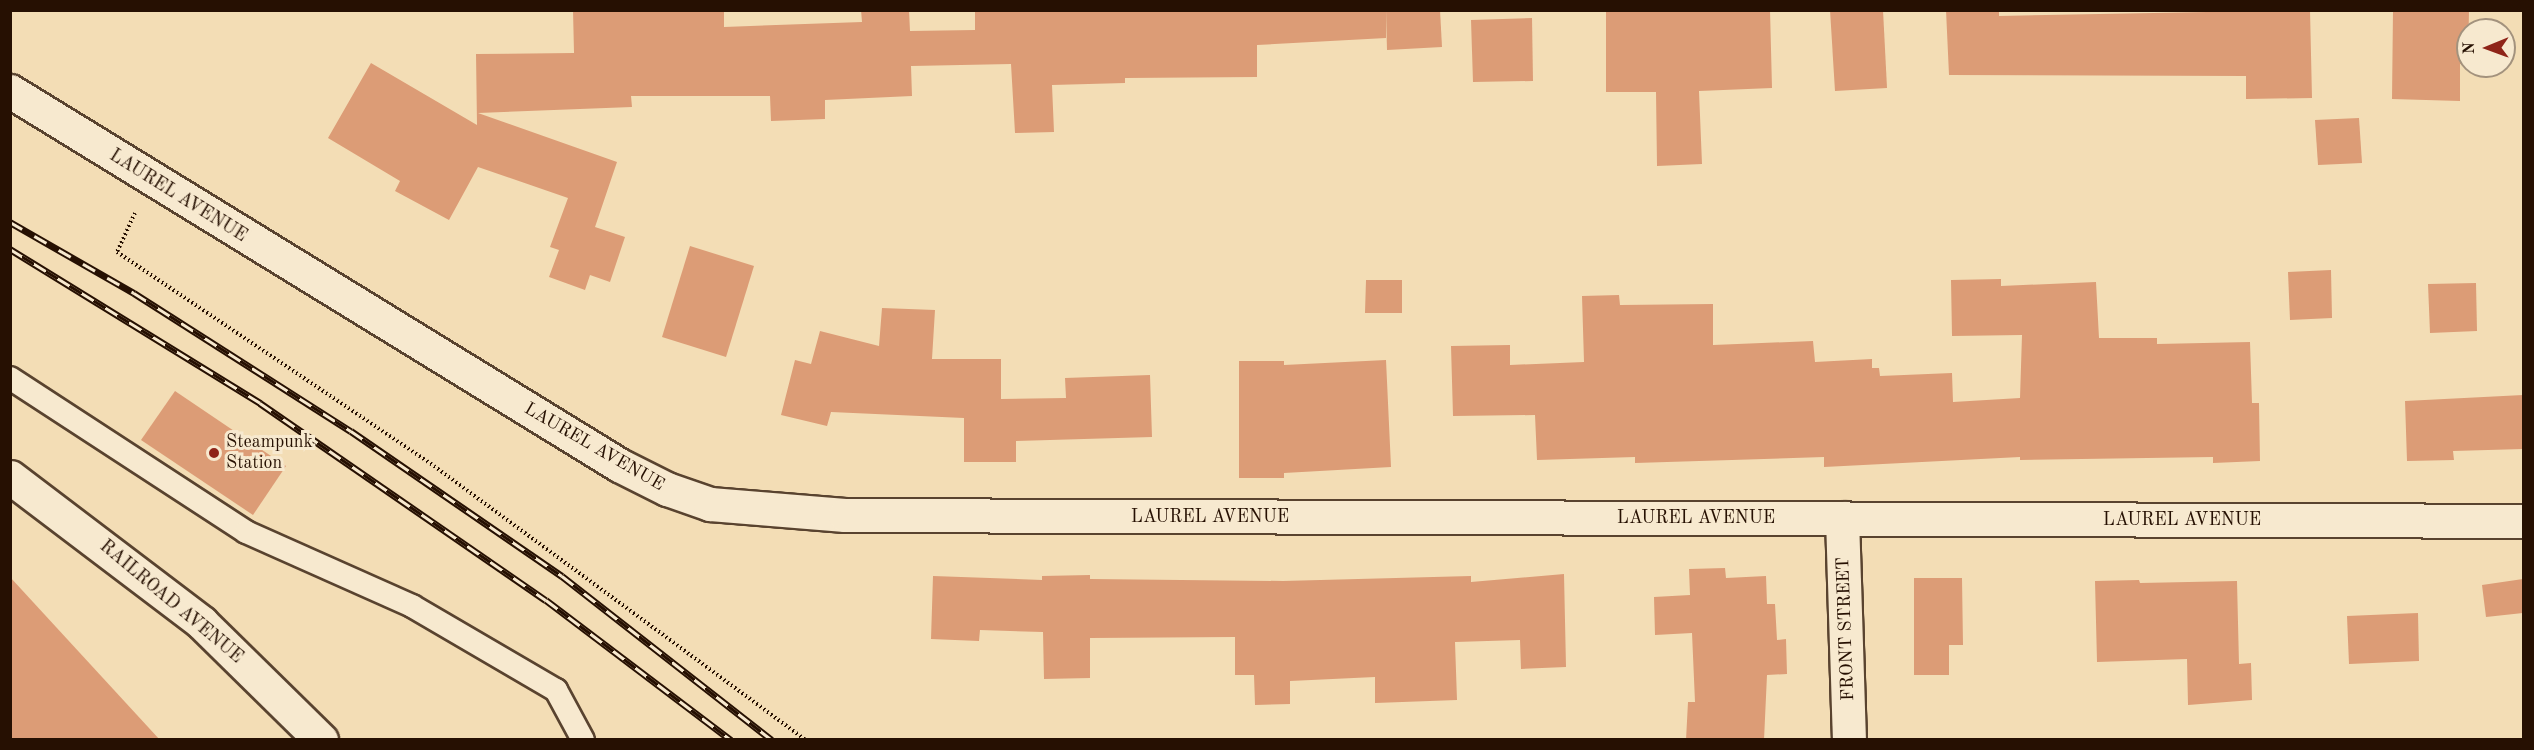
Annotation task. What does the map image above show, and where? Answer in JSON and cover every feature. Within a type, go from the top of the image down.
[{"type":"main road","name":"LAUREL AVENUE","points":[[10,91],[619,465],[667,489],[710,504],[845,515],[2523,521]]},
{"type":"main road","name":"RAILROAD AVENUE","points":[[10,477],[202,623],[321,740]]},
{"type":"main road","name":"FRONT STREET","points":[[1842,518],[1849,740]]},
{"type":"lane","points":[[10,378],[246,532],[412,606],[556,690],[583,740]]},
{"type":"path","points":[[150,179],[117,252],[434,466],[805,740]]},
{"type":"building","points":[[573,10],[724,10],[724,27],[862,22],[861,10],[909,10],[910,31],[975,30],[975,10],[1386,10],[1386,38],[1257,45],[1257,77],[1125,78],[1125,83],[1052,85],[1054,132],[1015,133],[1011,64],[911,66],[912,96],[825,100],[825,119],[771,121],[770,96],[631,96],[632,107],[478,113],[617,162],[595,227],[625,237],[610,282],[590,275],[585,290],[549,277],[559,250],[550,247],[568,198],[478,167],[449,220],[395,191],[400,181],[328,138],[371,63],[477,125],[476,54],[574,53]]},
{"type":"building","points":[[1386,10],[1440,10],[1442,47],[1387,50]]},
{"type":"building","points":[[1606,10],[1770,10],[1772,88],[1699,91],[1702,164],[1657,166],[1656,92],[1606,92]]},
{"type":"building","points":[[1830,10],[1883,10],[1887,88],[1835,91]]},
{"type":"building","points":[[1946,10],[1999,10],[1999,16],[2310,10],[2312,98],[2246,99],[2246,76],[1949,75]]},
{"type":"building","points":[[2393,10],[2469,10],[2469,18],[2456,18],[2456,78],[2460,78],[2460,101],[2392,99]]},
{"type":"building","points":[[1532,18],[1533,81],[1473,82],[1471,20]]},
{"type":"building","points":[[2359,118],[2362,163],[2318,165],[2315,120]]},
{"type":"building","points":[[690,246],[754,266],[726,357],[662,337]]},
{"type":"building","points":[[2331,270],[2332,318],[2290,320],[2288,272]]},
{"type":"building","points":[[2001,279],[2001,286],[2096,282],[2099,338],[2157,338],[2157,344],[2250,342],[2252,403],[2259,403],[2260,461],[2213,463],[2213,457],[2020,460],[2020,457],[1824,467],[1824,457],[1635,463],[1635,457],[1537,460],[1535,415],[1453,416],[1451,346],[1510,345],[1510,365],[1584,362],[1582,296],[1619,295],[1620,305],[1713,304],[1713,345],[1813,341],[1815,362],[1872,359],[1872,368],[1879,368],[1880,376],[1952,373],[1953,402],[2020,398],[2022,335],[1952,336],[1951,280]]},
{"type":"building","points":[[1366,280],[1402,280],[1402,313],[1365,313]]},
{"type":"building","points":[[2476,283],[2477,331],[2430,333],[2428,284]]},
{"type":"building","points":[[882,308],[935,310],[932,359],[1001,359],[1001,399],[1066,398],[1065,378],[1150,375],[1152,437],[1016,441],[1016,462],[964,462],[964,418],[831,412],[827,426],[781,415],[795,360],[811,364],[820,331],[879,346]]},
{"type":"building","points":[[1386,360],[1391,467],[1284,473],[1284,478],[1239,478],[1239,361],[1284,361],[1284,365]]},
{"type":"building","name":"Steampunk Station","points":[[175,391],[286,466],[253,515],[141,440]]},
{"type":"building","points":[[2523,395],[2523,449],[2453,451],[2454,460],[2407,461],[2405,401]]},
{"type":"building","points":[[1725,568],[1726,578],[1766,576],[1767,604],[1775,604],[1777,640],[1786,639],[1787,674],[1767,675],[1764,740],[1686,740],[1688,702],[1695,702],[1692,633],[1655,635],[1654,597],[1690,595],[1689,569]]},
{"type":"building","points":[[1564,574],[1566,667],[1521,669],[1520,640],[1455,642],[1457,700],[1375,703],[1375,677],[1290,681],[1290,704],[1255,705],[1254,675],[1235,675],[1235,637],[1090,638],[1090,678],[1044,679],[1043,632],[980,630],[979,641],[931,639],[933,576],[1042,580],[1042,576],[1090,575],[1090,579],[1283,581],[1471,576],[1471,582]]},
{"type":"building","points":[[10,577],[160,740],[10,740]]},
{"type":"building","points":[[1914,578],[1962,578],[1963,645],[1949,645],[1949,675],[1914,675]]},
{"type":"building","points":[[2523,579],[2523,613],[2486,617],[2482,585]]},
{"type":"building","points":[[2139,580],[2140,583],[2237,581],[2239,664],[2251,663],[2252,700],[2188,705],[2187,659],[2097,662],[2095,581]]},
{"type":"building","points":[[2418,613],[2419,661],[2349,664],[2347,616]]},
{"type":"railway","points":[[10,222],[134,293],[351,431],[562,576],[772,740]]},
{"type":"railway","points":[[10,249],[260,403],[546,600],[731,740]]},
{"type":"place","name":"Steampunk Station","points":[[214,453]]}]
